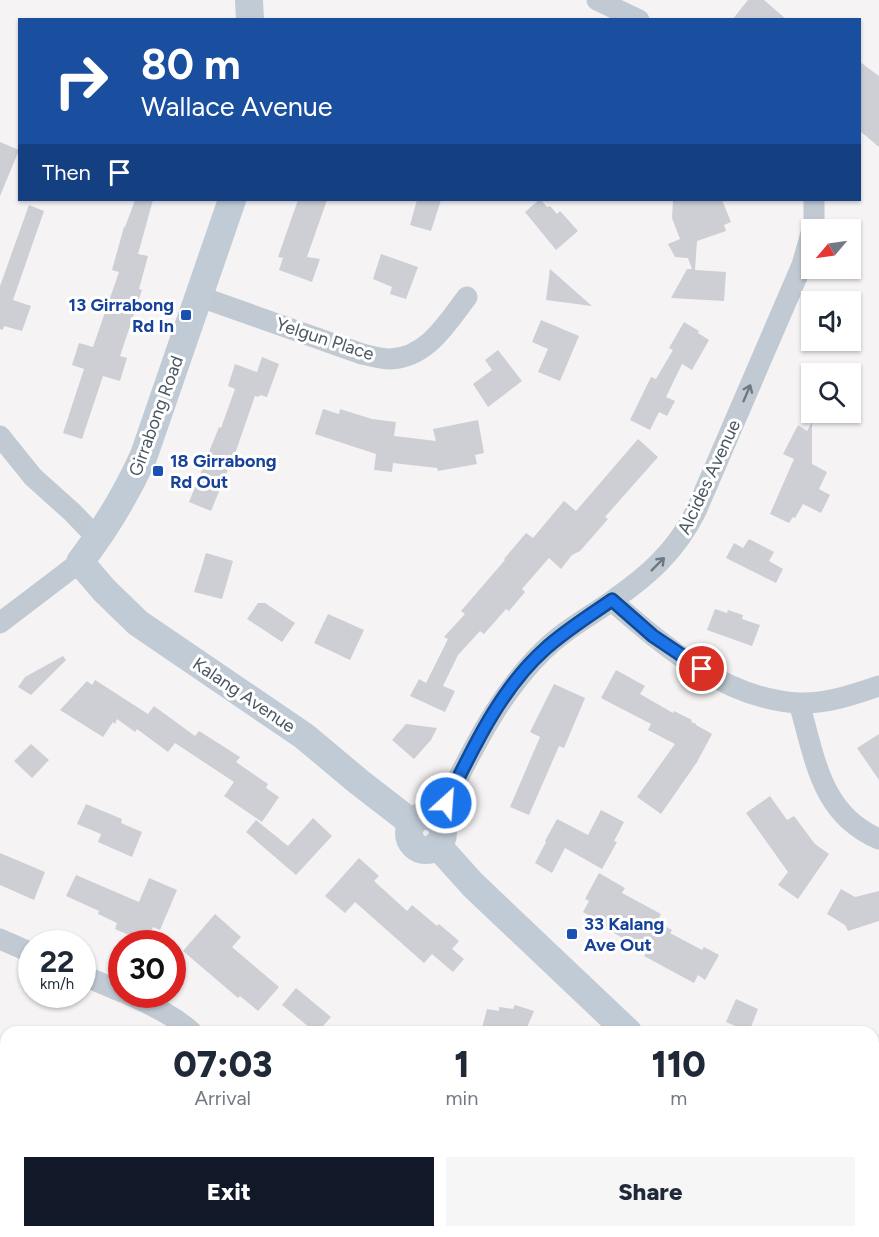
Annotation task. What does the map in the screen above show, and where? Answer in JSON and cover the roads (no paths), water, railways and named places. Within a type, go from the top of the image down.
[{"type":"street","points":[[249,0],[250,18]]},
{"type":"street","points":[[597,0],[635,18]]},
{"type":"street","name":"Girrabong Road","points":[[0,623],[80,562],[98,539],[132,482],[144,455],[232,201]]},
{"type":"street","name":"Alcides Avenue","points":[[814,201],[814,219]]},
{"type":"street","name":"Alcides Avenue","points":[[429,829],[488,722],[515,683],[543,650],[571,627],[646,575],[674,548],[687,530],[801,267]]},
{"type":"street","name":"Yelgun Place","points":[[198,296],[362,354],[387,359],[404,357],[421,349],[439,334],[467,297]]},
{"type":"street","points":[[0,436],[33,477],[98,539]]},
{"type":"street","name":"Kalang Avenue","points":[[80,562],[104,590],[138,623],[304,736],[358,782],[429,829],[473,885],[622,1026]]},
{"type":"street","points":[[612,600],[653,636],[689,662],[742,690],[772,699],[799,703],[836,699],[879,686]]},
{"type":"street","points":[[799,703],[819,773],[829,795],[839,811],[853,824],[879,839]]},
{"type":"street","points":[[0,939],[18,947]]},
{"type":"street","points":[[157,1008],[184,1026]]},
{"type":"place","name":"13 Girrabong Rd In","points":[[186,315]]},
{"type":"place","name":"18 Girrabong Rd Out","points":[[158,471]]},
{"type":"place","name":"33 Kalang Ave Out","points":[[572,934]]}]
